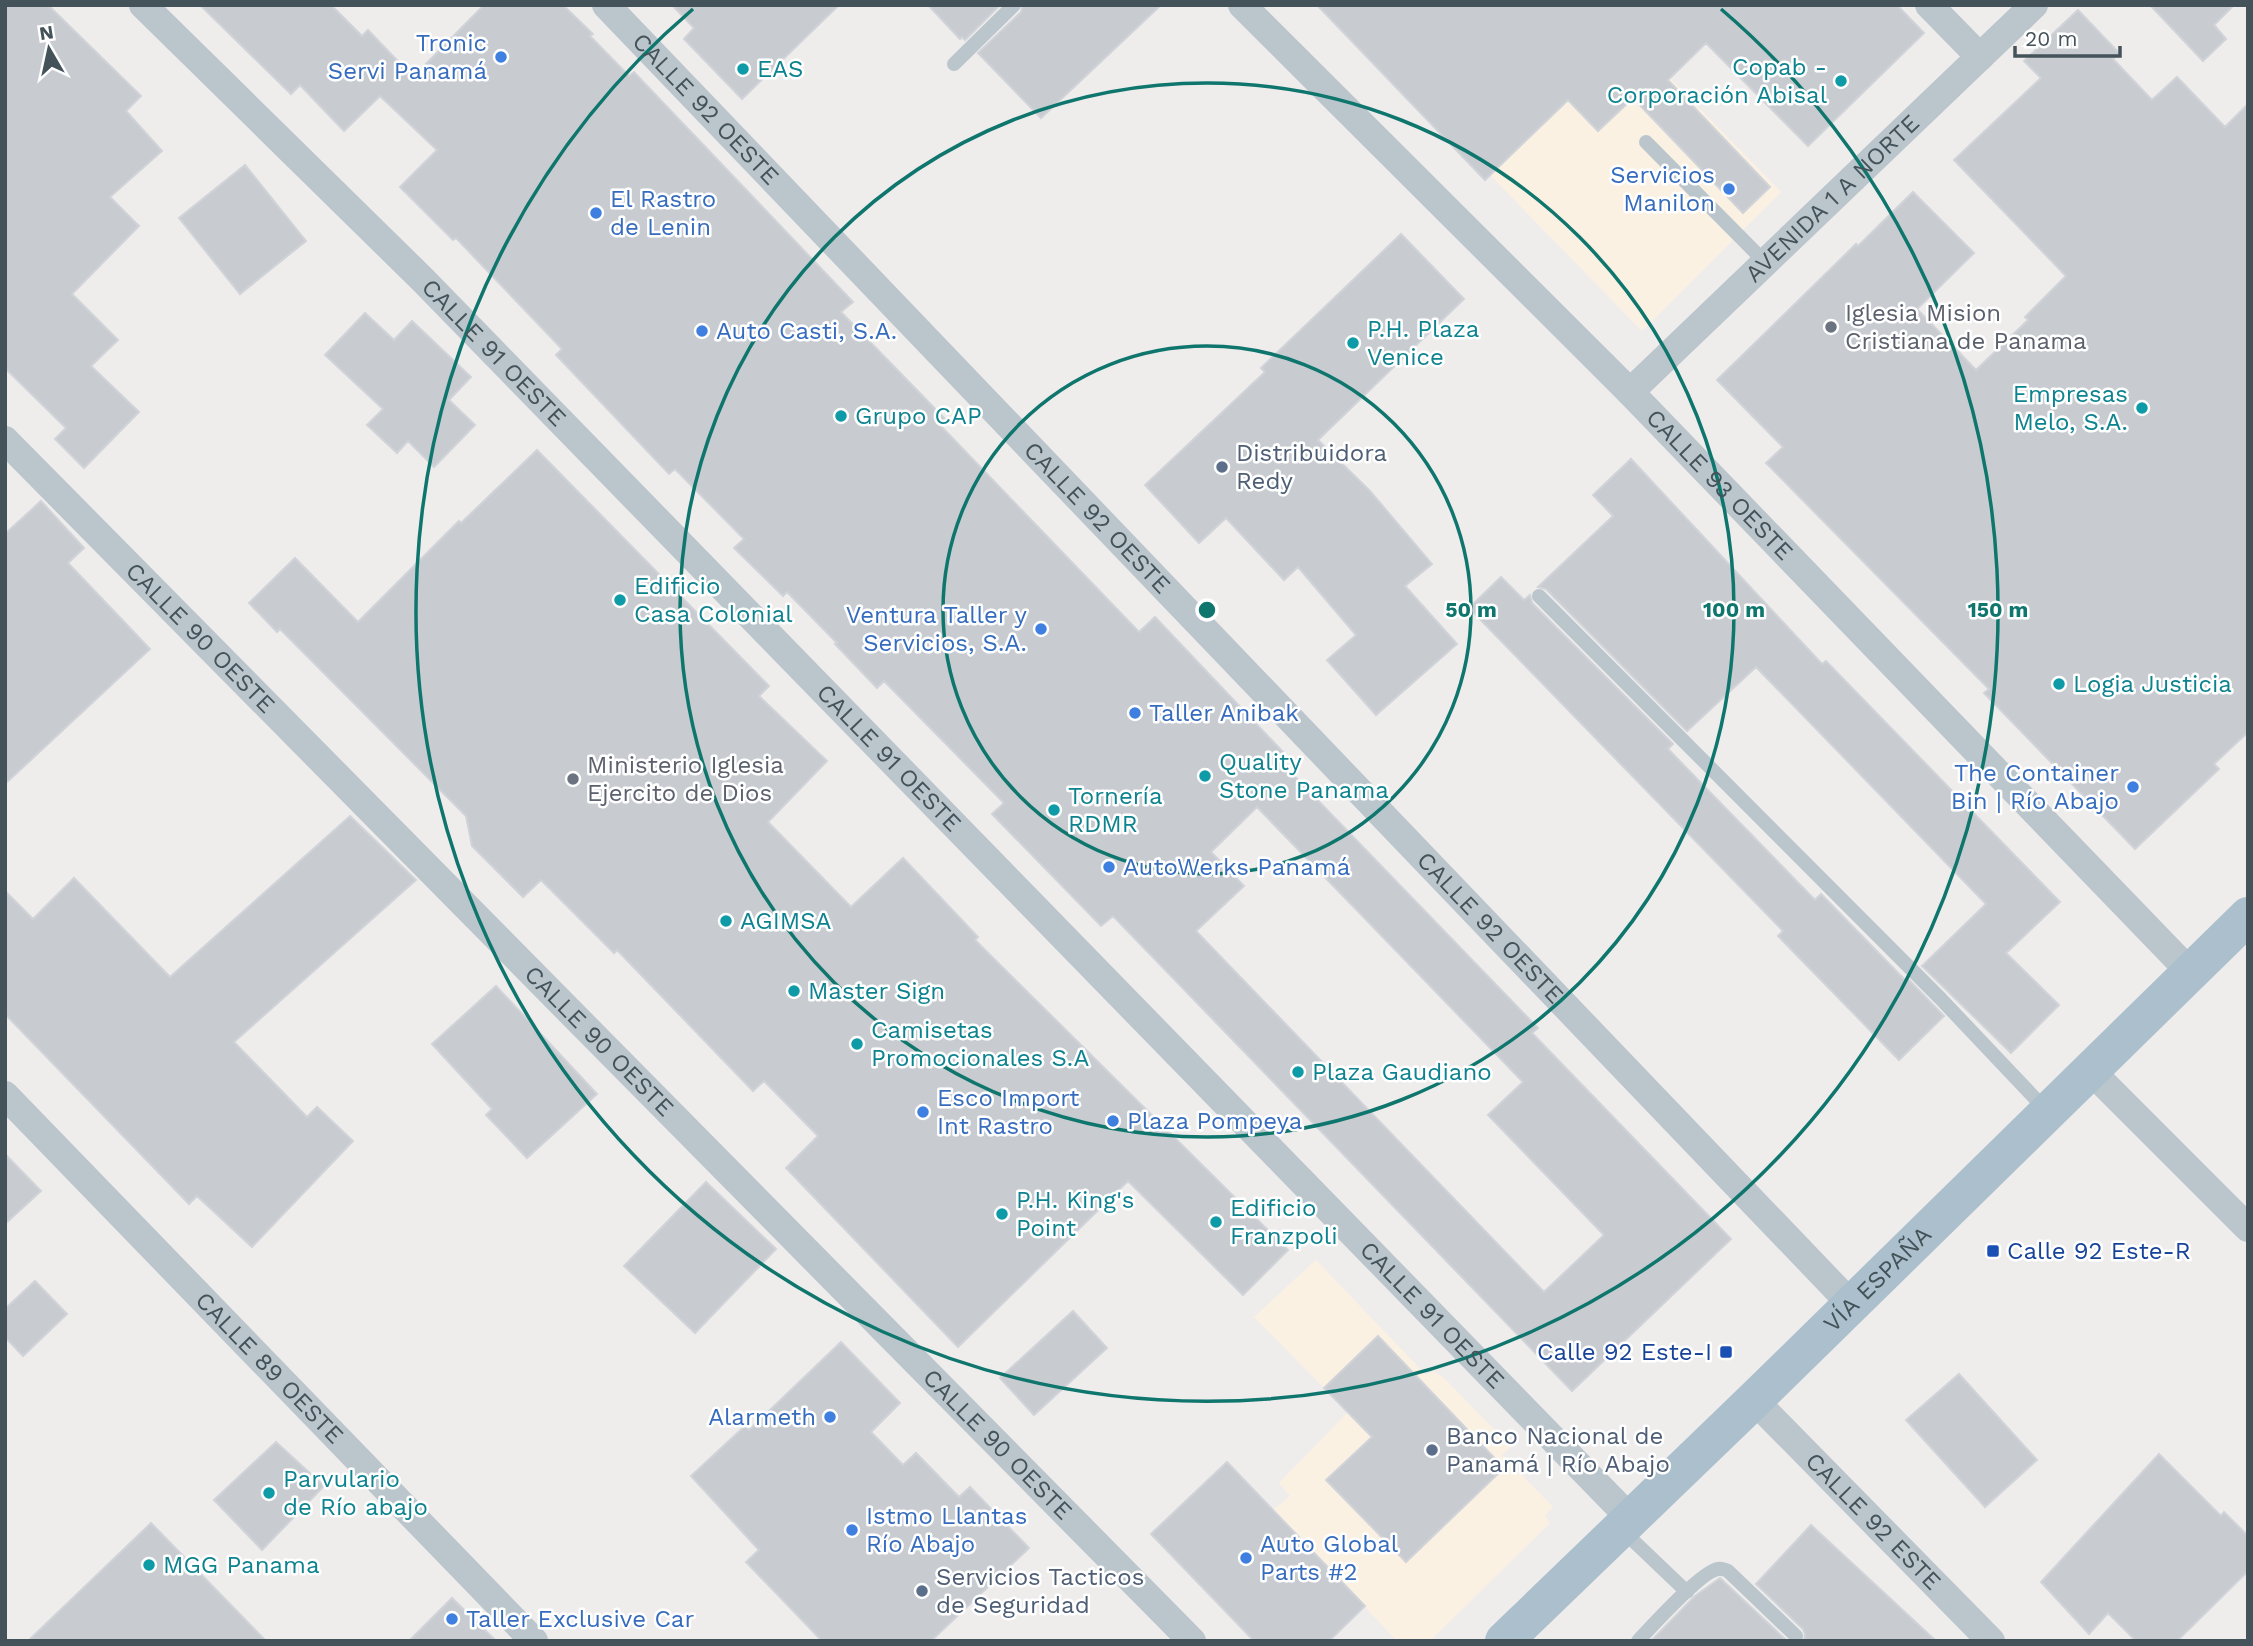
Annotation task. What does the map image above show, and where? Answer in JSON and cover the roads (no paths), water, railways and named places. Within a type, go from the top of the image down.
[{"type":"main road","name":"VÍA ESPAÑA","points":[[1508,1640],[2248,916]]},
{"type":"street","name":"CALLE 91 OESTE","points":[[143,5],[423,280],[1625,1524]]},
{"type":"street","name":"CALLE 92 OESTE","points":[[606,5],[1850,1304]]},
{"type":"street","name":"CALLE 93 OESTE","points":[[1242,5],[1630,392],[2191,973]]},
{"type":"street","points":[[1929,5],[1980,57]]},
{"type":"street","name":"AVENIDA 1 A NORTE","points":[[1630,392],[2034,5]]},
{"type":"street","name":"CALLE 90 OESTE","points":[[5,440],[1192,1641]]},
{"type":"street","points":[[2090,1070],[2248,1228]]},
{"type":"street","name":"CALLE 89 OESTE","points":[[5,1095],[534,1641]]},
{"type":"street","name":"CALLE 92 ESTE","points":[[1754,1400],[1991,1641]]},
{"type":"lane","points":[[954,64],[1014,5]]},
{"type":"lane","points":[[1646,142],[1765,262]]},
{"type":"lane","points":[[1539,596],[1940,998],[2048,1112]]},
{"type":"lane","points":[[1625,1524],[1687,1592]]},
{"type":"lane","points":[[1638,1641],[1687,1592],[1710,1572],[1719,1568],[1728,1571],[1796,1636]]},
{"type":"place","name":"Tronic Servi Panamá","points":[[501,57]]},
{"type":"place","name":"EAS","points":[[743,69]]},
{"type":"place","name":"Copab - Corporación Abisal","points":[[1841,81]]},
{"type":"place","name":"Servicios Manilon","points":[[1729,189]]},
{"type":"place","name":"El Rastro de Lenin","points":[[596,213]]},
{"type":"place","name":"Iglesia Mision Cristiana de Panama","points":[[1831,327]]},
{"type":"place","name":"Auto Casti, S.A.","points":[[702,331]]},
{"type":"place","name":"P.H. Plaza Venice","points":[[1353,343]]},
{"type":"place","name":"Empresas Melo, S.A.","points":[[2142,408]]},
{"type":"place","name":"Grupo CAP","points":[[841,416]]},
{"type":"place","name":"Distribuidora Redy","points":[[1222,467]]},
{"type":"place","name":"Edificio Casa Colonial","points":[[620,600]]},
{"type":"place","name":"Ventura Taller y Servicios, S.A.","points":[[1041,629]]},
{"type":"place","name":"Logia Justicia","points":[[2059,684]]},
{"type":"place","name":"Taller Anibak","points":[[1135,713]]},
{"type":"place","name":"Quality Stone Panama","points":[[1205,776]]},
{"type":"place","name":"Ministerio Iglesia Ejercito de Dios","points":[[573,779]]},
{"type":"place","name":"The Container Bin | Río Abajo","points":[[2133,787]]},
{"type":"place","name":"Tornería RDMR","points":[[1054,810]]},
{"type":"place","name":"AutoWerks Panamá","points":[[1109,867]]},
{"type":"place","name":"AGIMSA","points":[[726,921]]},
{"type":"place","name":"Master Sign","points":[[794,991]]},
{"type":"place","name":"Camisetas Promocionales S.A","points":[[857,1044]]},
{"type":"place","name":"Plaza Gaudiano","points":[[1298,1072]]},
{"type":"place","name":"Esco Import Int Rastro","points":[[923,1112]]},
{"type":"place","name":"Plaza Pompeya","points":[[1113,1121]]},
{"type":"place","name":"P.H. King's Point","points":[[1002,1214]]},
{"type":"place","name":"Edificio Franzpoli","points":[[1216,1222]]},
{"type":"place","name":"Calle 92 Este-R","points":[[1993,1251]]},
{"type":"place","name":"Calle 92 Este-I","points":[[1726,1352]]},
{"type":"place","name":"Alarmeth","points":[[830,1417]]},
{"type":"place","name":"Banco Nacional de Panamá | Río Abajo","points":[[1432,1450]]},
{"type":"place","name":"Parvulario de Río abajo","points":[[269,1493]]},
{"type":"place","name":"Istmo Llantas Río Abajo","points":[[852,1530]]},
{"type":"place","name":"Auto Global Parts #2","points":[[1246,1558]]},
{"type":"place","name":"MGG Panama","points":[[149,1565]]},
{"type":"place","name":"Servicios Tacticos de Seguridad","points":[[922,1591]]},
{"type":"place","name":"Taller Exclusive Car","points":[[452,1619]]}]
